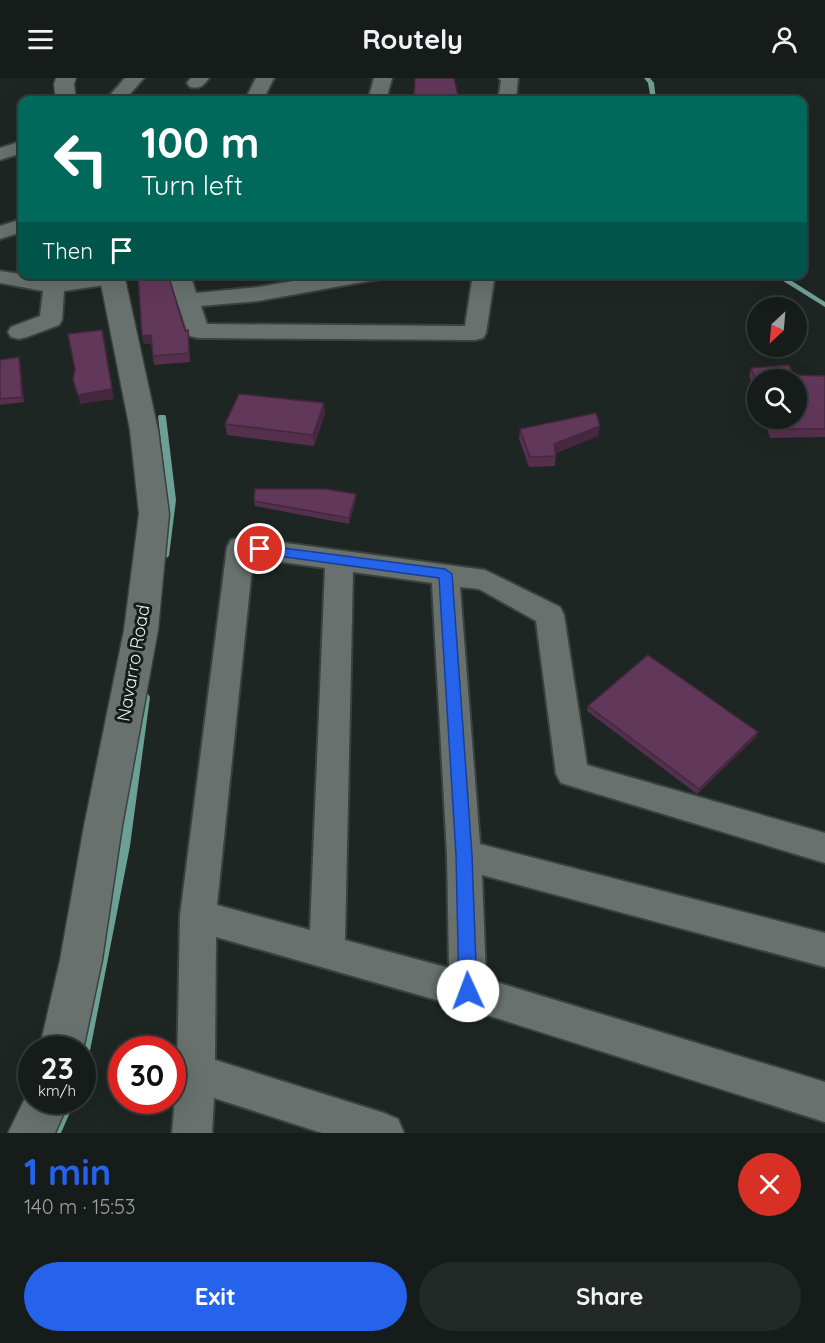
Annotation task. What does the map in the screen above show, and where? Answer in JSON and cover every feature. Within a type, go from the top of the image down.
[{"type":"street","points":[[66,78],[64,84],[66,96]]},
{"type":"street","points":[[121,96],[135,78]]},
{"type":"street","points":[[256,96],[265,78]]},
{"type":"street","points":[[378,96],[383,78]]},
{"type":"street","points":[[508,78],[510,79],[508,96]]},
{"type":"street","points":[[0,233],[18,226]]},
{"type":"street","points":[[0,277],[18,278]]},
{"type":"street","points":[[35,279],[67,279]]},
{"type":"street","name":"Navarro Road","points":[[64,1036],[81,960],[103,826],[141,630],[154,514],[144,430],[113,279]]},
{"type":"street","points":[[181,279],[198,331],[475,333],[483,279]]},
{"type":"street","points":[[188,300],[258,294],[345,279]]},
{"type":"street","points":[[19,332],[51,320],[52,280]]},
{"type":"street","points":[[192,1133],[196,1072],[198,916],[241,547],[485,579],[550,615],[572,774],[825,848]]},
{"type":"street","points":[[327,951],[339,560]]},
{"type":"street","points":[[445,574],[464,855],[468,991]]},
{"type":"street","points":[[464,855],[825,950]]},
{"type":"street","points":[[198,916],[468,991],[825,1102]]},
{"type":"street","points":[[196,1072],[384,1133]]},
{"type":"street","points":[[31,1133],[40,1114]]},
{"type":"building","points":[[415,78],[454,78],[458,96],[414,96]]},
{"type":"building","points":[[138,279],[169,279],[185,331],[188,330],[189,353],[153,356],[151,335],[142,336]]},
{"type":"building","points":[[102,330],[112,389],[78,395],[73,380],[75,369],[68,334]]},
{"type":"building","points":[[19,357],[22,397],[0,399],[0,360]]},
{"type":"building","points":[[789,365],[791,369],[751,369]]},
{"type":"building","points":[[807,375],[825,376],[825,429],[807,429]]},
{"type":"building","points":[[239,394],[324,403],[313,435],[225,424]]},
{"type":"building","points":[[596,413],[600,426],[554,444],[556,456],[530,457],[520,429]]},
{"type":"building","points":[[255,489],[325,489],[356,494],[349,518],[254,501]]},
{"type":"building","points":[[648,655],[758,732],[699,789],[588,706]]},
{"type":"waterway","points":[[647,78],[651,83],[653,96]]},
{"type":"waterway","points":[[783,279],[825,305]]},
{"type":"waterway","points":[[162,417],[172,500],[165,556]]},
{"type":"waterway","points":[[87,1036],[125,846],[145,697]]},
{"type":"waterway","points":[[55,1133],[63,1114]]},
{"type":"route","points":[[260,549],[445,574],[464,855],[468,991]]}]
